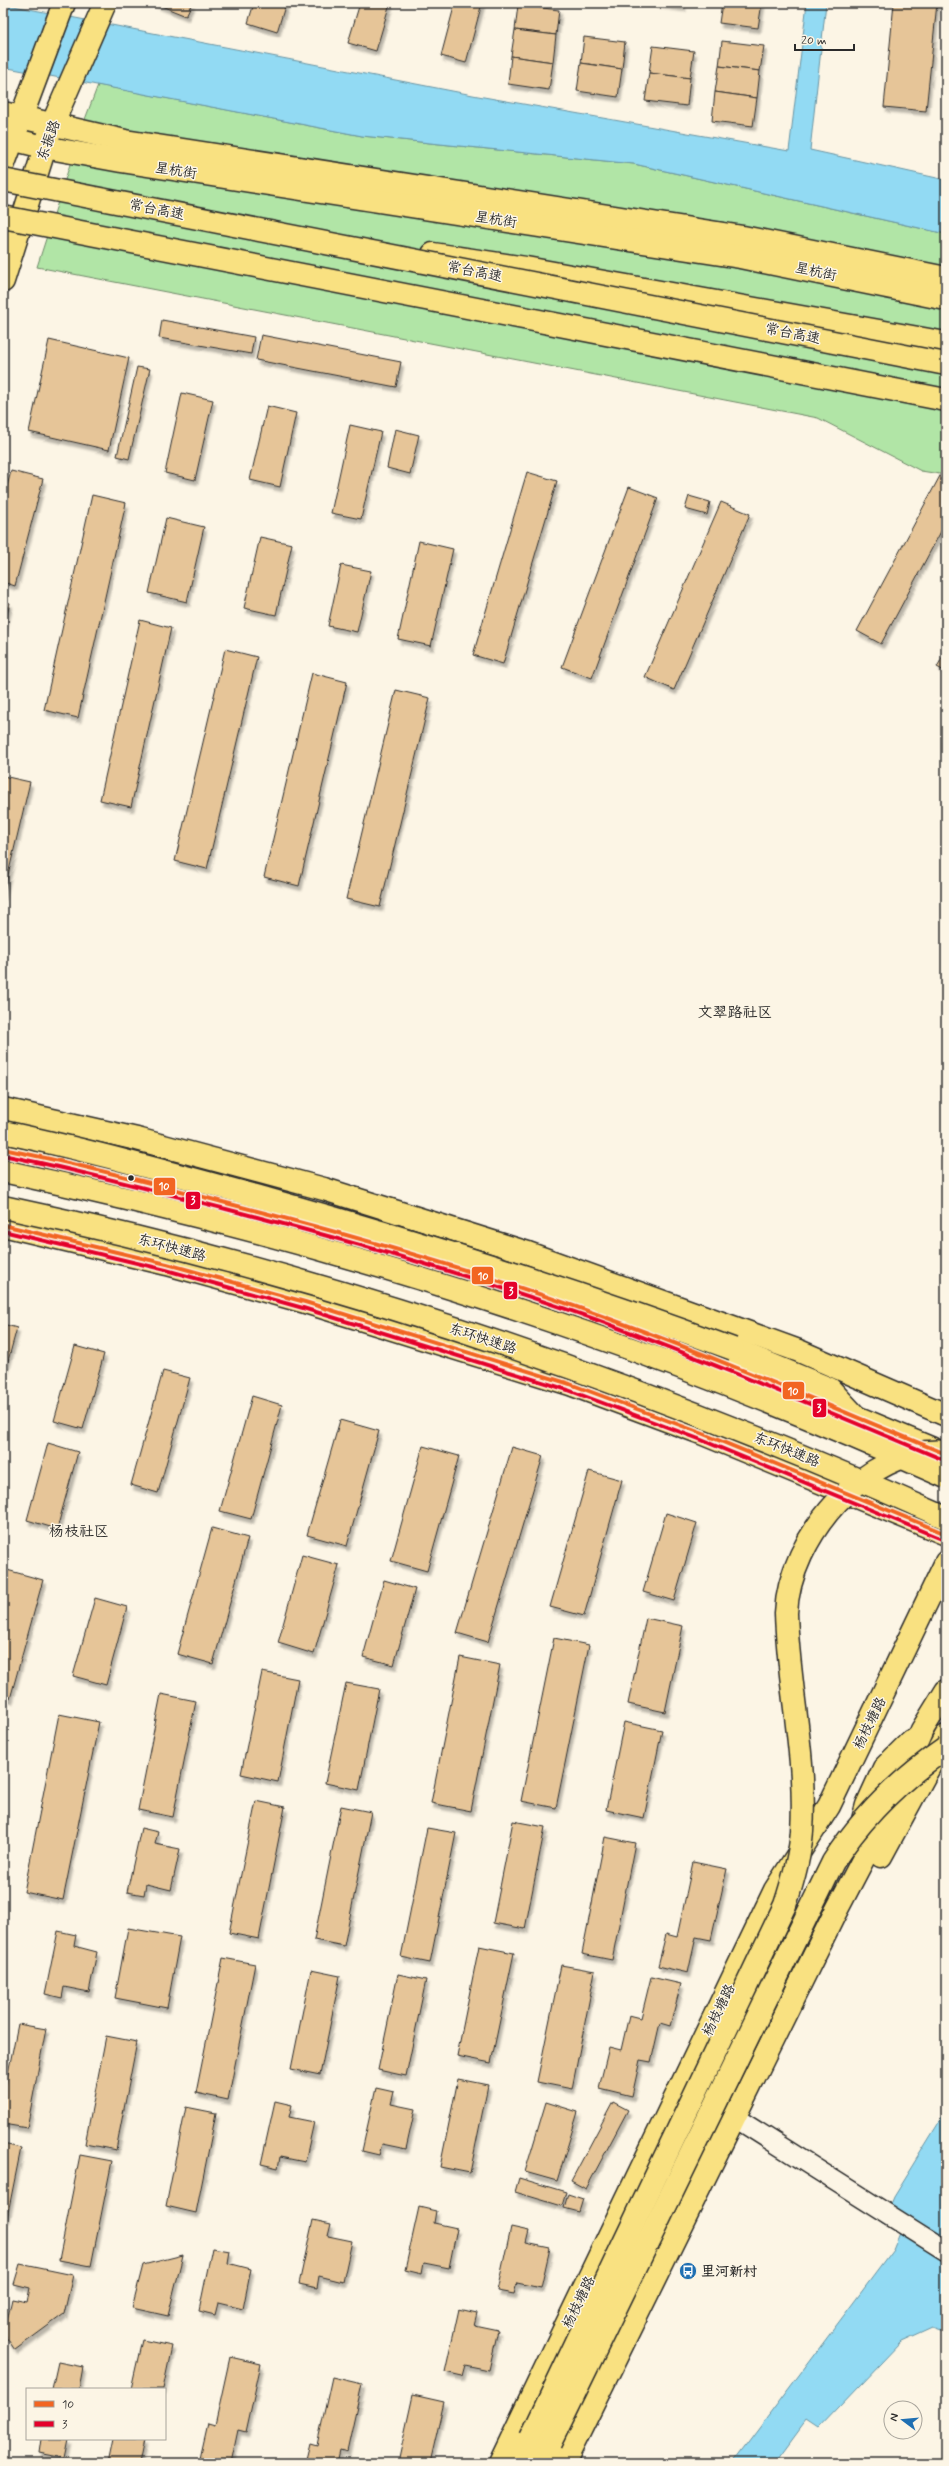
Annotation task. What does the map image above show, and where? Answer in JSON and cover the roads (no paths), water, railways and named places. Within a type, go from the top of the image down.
[{"type":"main road","points":[[3,166],[12,116],[34,80],[64,3]]},
{"type":"main road","name":"东振路","points":[[3,281],[44,147],[102,8]]},
{"type":"main road","name":"星杭街","points":[[12,116],[125,141],[796,246],[946,278]]},
{"type":"main road","name":"星杭街","points":[[8,138],[44,147],[740,257],[946,298]]},
{"type":"main road","name":"常台高速","points":[[3,180],[271,231],[946,364]]},
{"type":"main road","points":[[3,217],[946,400]]},
{"type":"main road","points":[[271,231],[526,268],[946,343]]},
{"type":"main road","points":[[48,1158],[21,1141],[8,1124],[4,1109],[48,1118],[324,1189],[528,1253],[799,1351],[946,1415]]},
{"type":"main road","points":[[3,1132],[191,1178],[330,1217],[601,1301],[733,1349],[830,1390],[857,1418]]},
{"type":"main road","points":[[3,1149],[48,1158],[180,1190],[325,1228],[596,1314],[946,1453]]},
{"type":"main road","points":[[180,1190],[192,1181],[199,1156]]},
{"type":"main road","points":[[3,1171],[181,1213],[318,1249],[456,1290],[659,1359],[852,1435],[946,1477]]},
{"type":"main road","name":"东环快速路","points":[[3,1207],[171,1246],[301,1282],[443,1325],[574,1368],[830,1466],[946,1518]]},
{"type":"main road","points":[[3,1225],[161,1262],[304,1302],[570,1384],[694,1430],[946,1534]]},
{"type":"main road","points":[[541,2463],[541,2440],[785,1905],[793,1879],[802,1831],[801,1780],[786,1613],[789,1588],[798,1559],[806,1544],[832,1508],[867,1475],[903,1458],[926,1453],[946,1453]]},
{"type":"main road","name":"杨枝塘路","points":[[500,2463],[775,1890],[829,1806],[946,1562]]},
{"type":"main road","points":[[564,2463],[841,1901],[879,1829],[922,1730],[946,1691]]},
{"type":"main road","points":[[841,1901],[870,1876],[946,1736]]},
{"type":"main road","points":[[519,2463],[541,2440],[833,1862],[848,1839],[874,1809],[946,1748]]},
{"type":"street","points":[[734,2117],[946,2251]]},
{"type":"water","points":[[807,3],[826,3],[810,150],[946,180],[946,234],[634,164],[362,136],[3,67],[3,4],[478,96],[789,151]]},
{"type":"water","points":[[946,2111],[946,2333],[932,2328],[901,2342],[818,2429],[806,2421],[775,2463],[733,2463],[893,2250],[900,2233],[882,2223],[893,2197]]},
{"type":"place","name":"里河新村","points":[[688,2271]]},
{"type":"district","name":"文翠路社区","points":[[735,1012]]},
{"type":"district","name":"杨枝社区","points":[[79,1531]]}]
